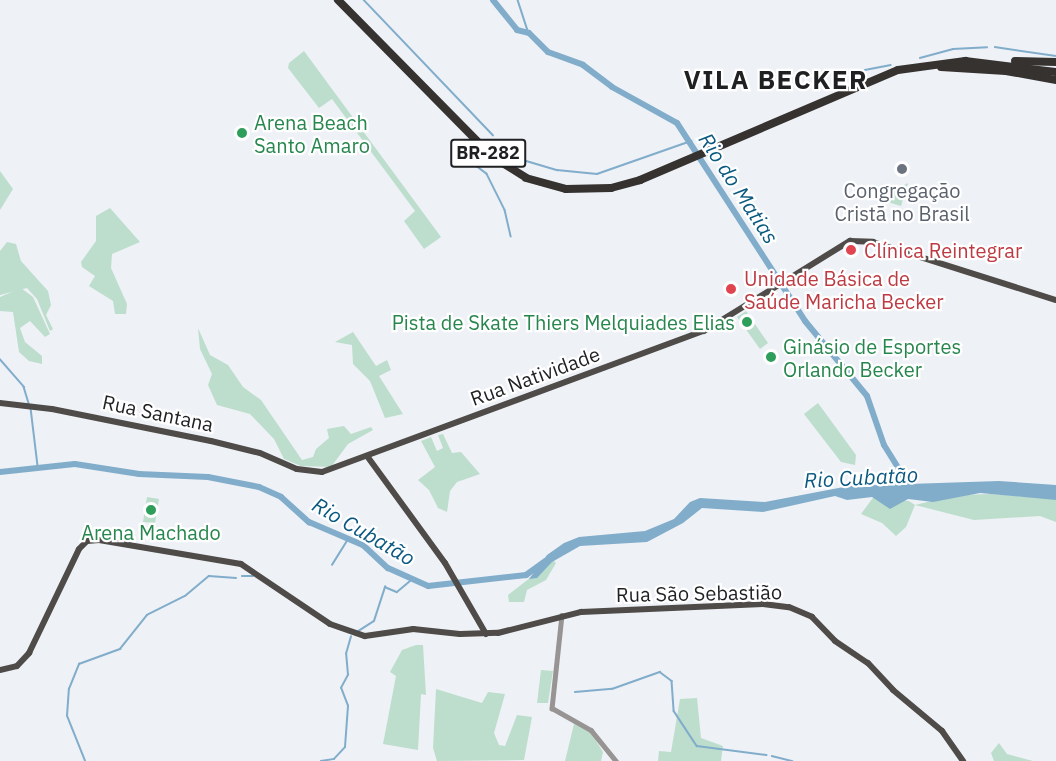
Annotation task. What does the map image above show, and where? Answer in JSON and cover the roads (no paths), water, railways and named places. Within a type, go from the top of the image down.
[{"type":"highway","name":"BR-282","points":[[338,0],[483,149],[526,178],[566,189],[596,189],[627,184],[688,160],[860,83],[922,65],[965,61],[1056,72]]},
{"type":"highway","points":[[965,61],[1056,62]]},
{"type":"highway","points":[[922,65],[1006,71],[1056,80]]},
{"type":"main road","name":"Rua Natividade","points":[[306,471],[329,471],[704,331],[838,246],[865,241],[1056,300]]},
{"type":"main road","name":"Rua Santana","points":[[0,403],[61,411],[249,449],[306,471]]},
{"type":"main road","points":[[367,456],[448,568],[486,634]]},
{"type":"main road","name":"Rua São Sebastião","points":[[0,670],[16,666],[29,653],[79,549],[86,542],[96,540],[241,564],[330,624],[358,635],[381,636],[413,629],[486,634],[562,615],[763,604],[796,609],[812,617],[835,641],[868,663],[893,690],[935,724],[963,761]]},
{"type":"street","points":[[562,615],[552,706],[558,714],[591,730],[616,761]]},
{"type":"water","points":[[999,481],[1056,485],[1056,500],[980,493],[933,502],[908,499],[890,509],[872,497],[847,500],[835,496],[763,512],[702,508],[683,523],[647,542],[580,546],[552,562],[537,578],[529,579],[547,555],[564,543],[579,537],[645,531],[674,519],[690,502],[700,498],[765,502],[849,486]]},
{"type":"waterway","points":[[364,0],[493,135]]},
{"type":"waterway","name":"Rio do Matias","points":[[493,0],[517,30],[529,33],[548,52],[583,65],[612,87],[677,123],[805,321],[867,396],[884,445],[912,490]]},
{"type":"waterway","points":[[518,0],[529,33]]},
{"type":"waterway","points":[[920,58],[953,49],[987,47]]},
{"type":"waterway","points":[[995,47],[1056,56]]},
{"type":"waterway","points":[[865,70],[891,65]]},
{"type":"waterway","points":[[487,146],[495,142],[513,157],[557,170],[597,174],[691,141]]},
{"type":"waterway","points":[[477,153],[470,161],[487,174],[505,210],[511,236]]},
{"type":"waterway","points":[[0,359],[24,387],[29,403]]},
{"type":"waterway","points":[[31,408],[38,466]]},
{"type":"waterway","name":"Rio Cubatão","points":[[0,472],[75,464],[139,474],[208,477],[259,487],[281,497],[309,522],[363,545],[388,568],[428,586],[526,575],[545,561]]},
{"type":"waterway","points":[[332,565],[349,538]]},
{"type":"waterway","points":[[85,761],[67,716],[69,689],[79,664],[120,649],[147,615],[185,596],[209,576],[236,578]]},
{"type":"waterway","points":[[242,576],[253,576]]},
{"type":"waterway","points":[[357,632],[374,621],[385,587],[397,592],[410,581]]},
{"type":"waterway","points":[[321,761],[334,759],[345,747],[348,706],[341,688],[348,675],[346,654],[351,637]]},
{"type":"waterway","points":[[575,692],[612,689],[660,672],[672,681],[674,711],[697,746],[766,755]]},
{"type":"waterway","points":[[772,756],[792,761]]},
{"type":"place","name":"Arena Beach Santo Amaro","points":[[242,133]]},
{"type":"place","name":"Congregação Cristã no Brasil","points":[[902,169]]},
{"type":"place","name":"Clínica Reintegrar","points":[[851,250]]},
{"type":"place","name":"Unidade Básica de Saúde Maricha Becker","points":[[731,289]]},
{"type":"place","name":"Pista de Skate Thiers Melquiades Elias","points":[[747,322]]},
{"type":"place","name":"Ginásio de Esportes Orlando Becker","points":[[771,357]]},
{"type":"place","name":"Arena Machado","points":[[151,510]]},
{"type":"district","name":"VILA BECKER","points":[[776,80]]}]
